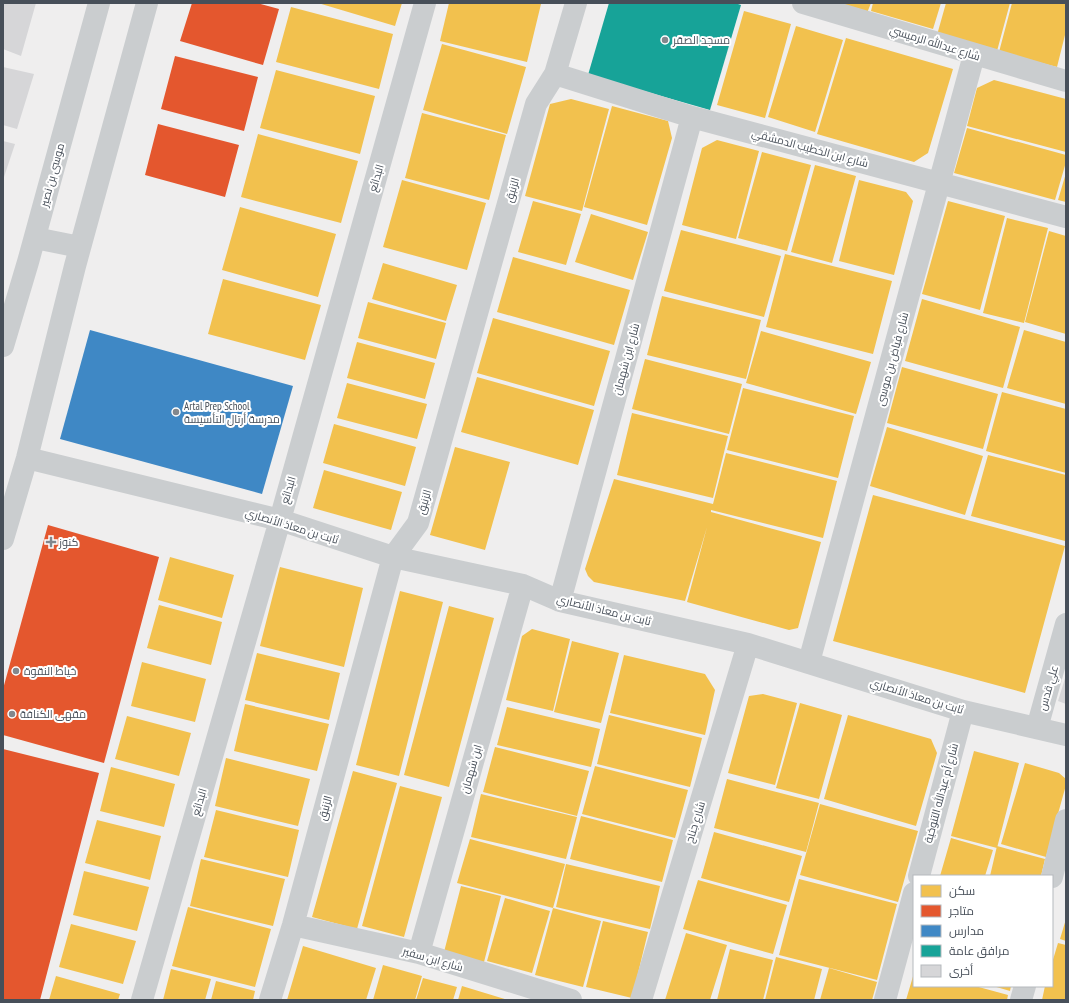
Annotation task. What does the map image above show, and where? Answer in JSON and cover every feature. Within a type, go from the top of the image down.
[{"type":"street","name":"موسى بن نصير","points":[[3,346],[35,238],[99,3]]},
{"type":"street","points":[[3,539],[27,458],[80,247],[147,3]]},
{"type":"street","name":"البدائع","points":[[142,1000],[280,520],[425,3]]},
{"type":"street","name":"الزنبق","points":[[270,1000],[293,925],[393,558],[418,523],[536,104],[556,74],[576,3]]},
{"type":"street","name":"شارع عبدالله الرميسي","points":[[803,3],[974,55],[1066,81]]},
{"type":"street","name":"شارع فياض بن موسى","points":[[809,662],[974,55]]},
{"type":"street","name":"شارع ابن الخطيب الدمشقي","points":[[556,74],[692,117],[1066,217]]},
{"type":"street","name":"شارع ابن شهمان","points":[[560,601],[692,117]]},
{"type":"street","points":[[35,238],[80,247]]},
{"type":"street","name":"ثابت بن معاذ الأنصاري","points":[[27,458],[280,520],[393,558],[523,585],[560,601],[748,644],[963,711],[1066,735]]},
{"type":"street","name":"ابن شهمان","points":[[419,953],[523,585]]},
{"type":"street","name":"علي قدس","points":[[1037,728],[1066,624]]},
{"type":"street","name":"شارع جناح","points":[[641,1000],[748,644]]},
{"type":"street","name":"شارع أم عبدالله التنوخية","points":[[918,875],[963,711]]},
{"type":"street","points":[[1052,875],[1066,820]]},
{"type":"street","points":[[885,1000],[913,897]]},
{"type":"street","name":"شارع ابن سفير","points":[[293,925],[419,953],[571,1000]]},
{"type":"street","points":[[1021,1000],[1025,987]]},
{"type":"building: سكن","points":[[318,3],[402,3],[395,26]]},
{"type":"building: سكن","points":[[449,3],[541,4],[527,62],[440,41]]},
{"type":"building: سكن","points":[[836,3],[871,3],[867,13]]},
{"type":"building: سكن","points":[[873,3],[941,3],[933,29],[871,11]]},
{"type":"building: سكن","points":[[946,3],[1010,3],[997,51],[937,35]]},
{"type":"building: سكن","points":[[1012,3],[1066,3],[1066,31],[1057,67],[999,52]]},
{"type":"building: سكن","points":[[291,7],[393,34],[379,89],[276,62]]},
{"type":"building: سكن","points":[[744,11],[791,24],[765,118],[717,105]]},
{"type":"building: سكن","points":[[796,26],[843,40],[815,132],[768,117]]},
{"type":"building: سكن","points":[[846,38],[953,69],[928,153],[914,162],[817,134]]},
{"type":"building: سكن","points":[[442,44],[526,67],[507,134],[423,110]]},
{"type":"building: سكن","points":[[276,70],[375,96],[360,154],[260,128]]},
{"type":"building: سكن","points":[[994,80],[1066,99],[1066,152],[967,126],[977,88]]},
{"type":"building: سكن","points":[[571,99],[609,109],[582,211],[525,196],[550,104]]},
{"type":"building: سكن","points":[[612,106],[668,121],[672,138],[647,225],[584,207]]},
{"type":"building: سكن","points":[[422,113],[506,135],[489,200],[405,178]]},
{"type":"building: سكن","points":[[967,128],[1066,155],[1066,162],[1055,200],[954,173]]},
{"type":"building: سكن","points":[[258,134],[358,161],[341,223],[241,197]]},
{"type":"building: سكن","points":[[717,140],[759,151],[736,239],[682,225],[702,148]]},
{"type":"building: سكن","points":[[762,152],[811,165],[787,251],[738,238]]},
{"type":"building: سكن","points":[[815,165],[856,176],[832,263],[791,252]]},
{"type":"building: سكن","points":[[1066,173],[1066,202],[1058,200]]},
{"type":"building: سكن","points":[[402,180],[486,203],[467,270],[383,247]]},
{"type":"building: سكن","points":[[859,180],[906,192],[913,201],[894,275],[839,261]]},
{"type":"building: سكن","points":[[533,201],[581,214],[566,265],[518,252]]},
{"type":"building: سكن","points":[[948,201],[1005,216],[980,310],[922,294]]},
{"type":"building: سكن","points":[[240,207],[336,234],[318,297],[222,270]]},
{"type":"building: سكن","points":[[591,214],[648,232],[633,280],[575,262]]},
{"type":"building: سكن","points":[[1007,218],[1048,228],[1024,323],[983,313]]},
{"type":"building: سكن","points":[[681,230],[781,256],[764,317],[664,291]]},
{"type":"building: سكن","points":[[1049,231],[1066,236],[1066,334],[1025,322]]},
{"type":"building: سكن","points":[[785,254],[892,281],[873,354],[766,327]]},
{"type":"building: سكن","points":[[513,257],[630,290],[614,345],[497,312]]},
{"type":"building: سكن","points":[[383,263],[457,285],[446,321],[372,299]]},
{"type":"building: سكن","points":[[223,279],[321,305],[305,360],[208,334]]},
{"type":"building: سكن","points":[[662,296],[761,320],[746,379],[647,355]]},
{"type":"building: سكن","points":[[922,299],[1020,327],[1003,388],[905,361]]},
{"type":"building: سكن","points":[[368,302],[446,323],[436,359],[358,338]]},
{"type":"building: سكن","points":[[493,318],[610,351],[594,406],[477,373]]},
{"type":"building: سكن","points":[[1024,330],[1066,342],[1066,404],[1007,388]]},
{"type":"building: سكن","points":[[761,331],[871,362],[856,414],[746,383]]},
{"type":"building: سكن","points":[[357,342],[435,363],[425,399],[347,378]]},
{"type":"building: سكن","points":[[645,359],[742,384],[729,434],[632,409]]},
{"type":"building: سكن","points":[[902,367],[998,394],[983,449],[887,423]]},
{"type":"building: سكن","points":[[477,377],[594,410],[578,465],[461,432]]},
{"type":"building: سكن","points":[[347,383],[427,404],[417,439],[337,418]]},
{"type":"building: سكن","points":[[743,388],[854,416],[838,478],[727,450]]},
{"type":"building: سكن","points":[[1002,392],[1066,409],[1066,473],[986,451]]},
{"type":"building: سكن","points":[[632,413],[728,436],[713,498],[617,475]]},
{"type":"building: سكن","points":[[334,424],[416,447],[405,486],[323,463]]},
{"type":"building: سكن","points":[[887,427],[983,456],[965,515],[870,486]]},
{"type":"building: سكن","points":[[455,447],[510,462],[485,550],[430,535]]},
{"type":"building: سكن","points":[[726,453],[837,481],[823,538],[711,510],[711,512],[821,542],[798,628],[789,630],[687,602],[707,527],[685,601],[594,582],[588,576],[585,569],[614,479],[713,504]]},
{"type":"building: سكن","points":[[988,455],[1066,475],[1065,541],[971,516]]},
{"type":"building: سكن","points":[[324,470],[402,492],[391,530],[313,508]]},
{"type":"building: سكن","points":[[873,495],[1065,546],[1025,693],[833,641]]},
{"type":"building: سكن","points":[[170,557],[234,575],[222,618],[158,600]]},
{"type":"building: سكن","points":[[280,567],[363,588],[344,667],[260,646]]},
{"type":"building: سكن","points":[[400,591],[443,602],[399,776],[356,765]]},
{"type":"building: سكن","points":[[159,605],[222,622],[211,665],[147,648]]},
{"type":"building: سكن","points":[[449,606],[494,618],[449,787],[404,775]]},
{"type":"building: سكن","points":[[532,629],[570,639],[553,711],[506,700],[522,636]]},
{"type":"building: سكن","points":[[572,641],[619,653],[601,723],[554,712]]},
{"type":"building: سكن","points":[[257,653],[340,673],[329,720],[245,700]]},
{"type":"building: سكن","points":[[624,655],[705,674],[715,690],[705,735],[610,713]]},
{"type":"building: سكن","points":[[142,662],[206,679],[195,722],[131,706]]},
{"type":"building: سكن","points":[[763,694],[797,703],[775,785],[728,773],[749,696]]},
{"type":"building: سكن","points":[[800,703],[842,715],[819,799],[776,788]]},
{"type":"building: سكن","points":[[245,704],[329,724],[317,771],[234,751]]},
{"type":"building: سكن","points":[[507,707],[600,729],[591,767],[497,745]]},
{"type":"building: سكن","points":[[609,715],[702,738],[690,787],[597,764]]},
{"type":"building: سكن","points":[[848,715],[931,739],[937,753],[916,826],[824,799]]},
{"type":"building: سكن","points":[[127,716],[191,733],[179,776],[115,759]]},
{"type":"building: سكن","points":[[495,747],[589,771],[577,816],[483,792]]},
{"type":"building: سكن","points":[[974,751],[1019,763],[997,848],[951,836]]},
{"type":"building: سكن","points":[[226,758],[310,779],[298,826],[215,806]]},
{"type":"building: سكن","points":[[1025,763],[1059,773],[1066,779],[1066,785],[1046,857],[1001,844]]},
{"type":"building: سكن","points":[[595,766],[688,790],[675,838],[582,814]]},
{"type":"building: سكن","points":[[111,767],[175,784],[164,827],[100,811]]},
{"type":"building: سكن","points":[[353,771],[397,783],[357,929],[312,917]]},
{"type":"building: سكن","points":[[727,779],[819,803],[806,852],[714,828]]},
{"type":"building: سكن","points":[[400,786],[442,797],[404,937],[362,926]]},
{"type":"building: سكن","points":[[481,794],[577,817],[566,859],[471,837]]},
{"type":"building: سكن","points":[[820,804],[918,831],[898,902],[800,875]]},
{"type":"building: سكن","points":[[216,810],[299,830],[288,877],[204,857]]},
{"type":"building: سكن","points":[[581,816],[673,840],[662,882],[570,859]]},
{"type":"building: سكن","points":[[97,820],[161,836],[150,880],[85,863]]},
{"type":"building: سكن","points":[[714,832],[802,856],[789,902],[701,878]]},
{"type":"building: سكن","points":[[951,838],[993,850],[985,875],[940,875]]},
{"type":"building: سكن","points":[[470,839],[565,864],[553,908],[457,883]]},
{"type":"building: سكن","points":[[997,846],[1045,859],[1041,875],[990,875]]},
{"type":"building: سكن","points":[[201,859],[285,879],[273,926],[190,906]]},
{"type":"building: سكن","points":[[566,864],[660,886],[650,929],[556,907]]},
{"type":"building: سكن","points":[[84,871],[149,887],[137,931],[73,915]]},
{"type":"building: سكن","points":[[799,879],[897,904],[877,980],[779,955]]},
{"type":"building: سكن","points":[[698,880],[787,905],[773,954],[683,929]]},
{"type":"building: سكن","points":[[461,886],[501,896],[484,962],[444,952]]},
{"type":"building: سكن","points":[[505,898],[550,911],[532,973],[487,961]]},
{"type":"building: سكن","points":[[188,907],[271,929],[255,987],[172,966]]},
{"type":"building: سكن","points":[[553,908],[601,921],[583,987],[535,975]]},
{"type":"building: سكن","points":[[1066,919],[1066,941],[1060,939]]},
{"type":"building: سكن","points":[[603,921],[648,932],[632,998],[586,987]]},
{"type":"building: سكن","points":[[71,924],[136,941],[123,984],[59,967]]},
{"type":"building: سكن","points":[[686,933],[727,945],[710,1000],[665,1000]]},
{"type":"building: سكن","points":[[1058,943],[1066,945],[1066,1000],[1042,1000],[1045,987],[1053,987],[1053,960]]},
{"type":"building: سكن","points":[[303,946],[376,968],[366,1000],[287,1000]]},
{"type":"building: سكن","points":[[730,949],[773,960],[763,1000],[717,1000]]},
{"type":"building: سكن","points":[[776,957],[822,969],[814,1000],[765,1000]]},
{"type":"building: سكن","points":[[383,965],[422,976],[415,1000],[373,1000]]},
{"type":"building: سكن","points":[[829,968],[877,982],[872,1000],[820,1000]]},
{"type":"building: سكن","points":[[171,969],[211,979],[205,1000],[163,1000]]},
{"type":"building: سكن","points":[[56,976],[120,994],[118,1000],[49,1000]]},
{"type":"building: سكن","points":[[913,976],[913,987],[979,987],[1008,995],[1007,1000],[906,1000]]},
{"type":"building: سكن","points":[[423,978],[457,987],[453,1000],[416,1000]]},
{"type":"building: سكن","points":[[216,981],[255,991],[253,1000],[211,1000]]},
{"type":"building: سكن","points":[[462,986],[508,1000],[458,1000]]},
{"type":"building: سكن","points":[[996,987],[1011,987],[1010,991]]},
{"type":"building: متاجر","points":[[192,3],[257,3],[279,9],[263,65],[180,41]]},
{"type":"building: متاجر","points":[[175,56],[258,77],[244,131],[161,109]]},
{"type":"building: متاجر","points":[[158,124],[239,145],[225,197],[145,175]]},
{"type":"building: متاجر","points":[[48,525],[159,557],[104,763],[3,735],[3,689]]},
{"type":"building: متاجر","points":[[3,749],[99,773],[40,1000],[3,1000]]},
{"type":"building: مدارس","name":"Artal Prep School مدرسة أرتال التأسيسة","points":[[90,330],[293,386],[262,494],[60,439]]},
{"type":"building: مرافق عامة","name":"مسجد الصقر","points":[[609,3],[735,3],[741,5],[710,110],[588,75]]},
{"type":"building: أخرى","points":[[3,3],[36,3],[21,56],[3,49]]},
{"type":"building: أخرى","points":[[3,67],[34,74],[17,129],[3,125]]},
{"type":"building: أخرى","points":[[3,141],[15,144],[3,180]]},
{"type":"building: أخرى","points":[[1066,675],[1066,704],[1058,701]]},
{"type":"place","name":"مسجد الصقر","points":[[665,40]]},
{"type":"place","name":"Artal Prep School مدرسة أرتال التأسيسة","points":[[176,412]]},
{"type":"place","name":"كنوز","points":[[51,542]]},
{"type":"place","name":"خياط النقوة","points":[[16,671]]},
{"type":"place","name":"مقهى الكنافة","points":[[12,714]]}]
